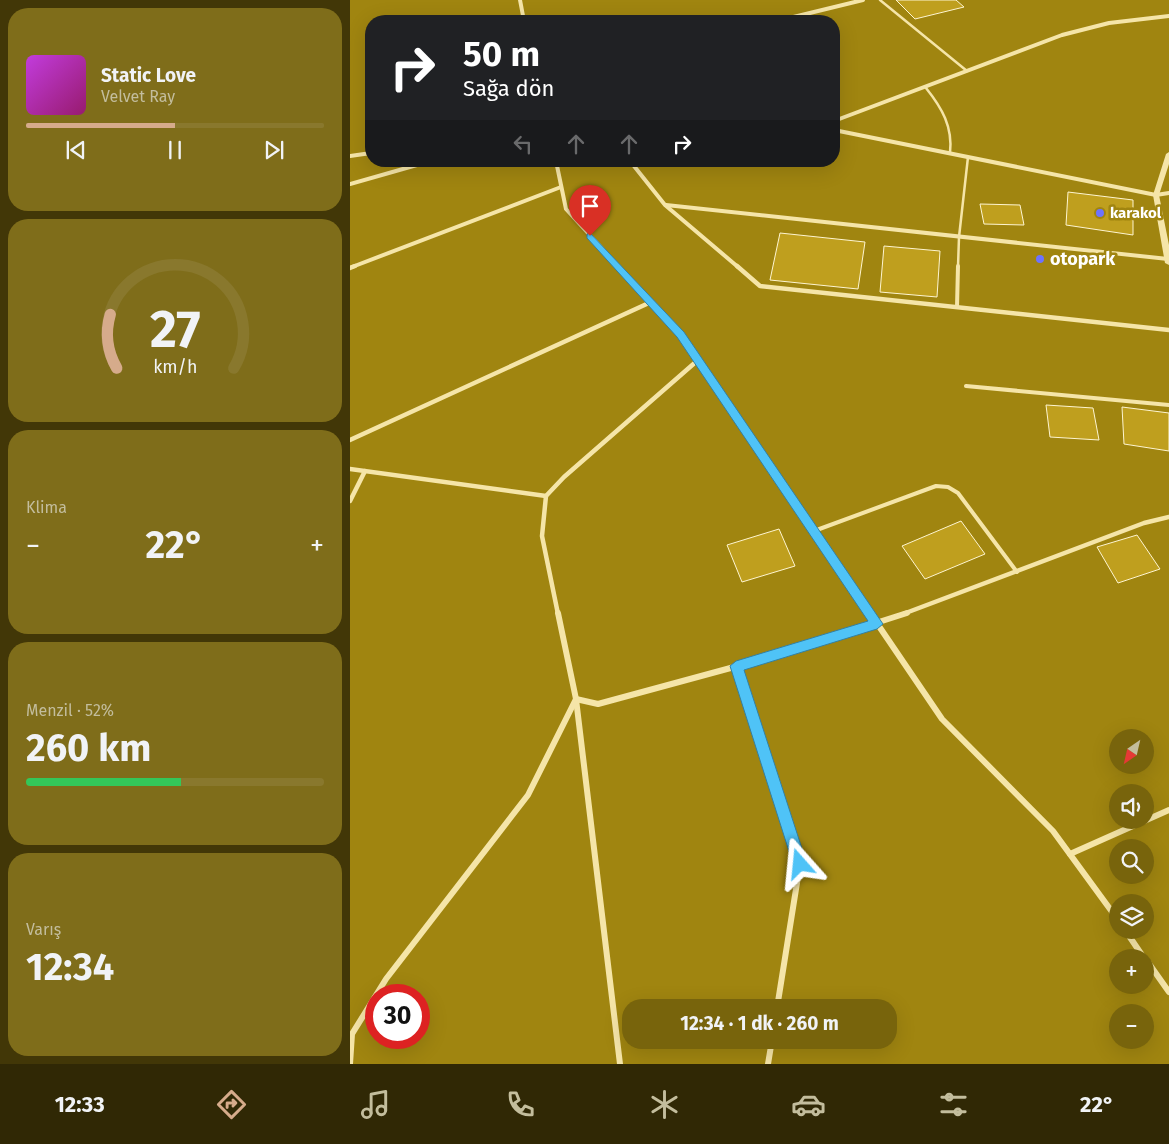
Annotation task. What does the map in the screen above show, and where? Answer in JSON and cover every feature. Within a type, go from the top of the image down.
[{"type":"street","points":[[520,0],[523,15]]},
{"type":"street","points":[[802,15],[863,0]]},
{"type":"street","points":[[840,119],[926,88],[1062,35],[1109,23],[1169,16]]},
{"type":"street","points":[[840,131],[1156,195],[1169,193]]},
{"type":"street","points":[[350,156],[365,154]]},
{"type":"street","points":[[665,205],[1169,261],[1156,195],[1169,154]]},
{"type":"street","points":[[350,184],[365,178],[408,167]]},
{"type":"street","points":[[557,167],[566,209],[681,335],[942,719],[1053,831],[1109,908]]},
{"type":"street","points":[[635,167],[665,205],[760,286],[1169,330]]},
{"type":"street","points":[[350,268],[561,187]]},
{"type":"street","points":[[350,440],[651,302]]},
{"type":"street","points":[[620,1064],[576,699],[542,536],[546,496],[564,477],[698,360]]},
{"type":"street","points":[[350,469],[546,496]]},
{"type":"street","points":[[350,501],[364,471]]},
{"type":"street","points":[[576,699],[598,704],[736,666],[877,624],[1144,523],[1169,517]]},
{"type":"street","points":[[736,666],[800,864],[778,999]]},
{"type":"street","points":[[350,1064],[351,1032],[386,979],[528,795],[576,699]]},
{"type":"street","points":[[1070,854],[1169,810]]},
{"type":"street","points":[[1154,971],[1169,992]]},
{"type":"street","points":[[768,1064],[770,1049]]},
{"type":"lane","points":[[880,0],[967,71]]},
{"type":"lane","points":[[926,88],[942,107],[950,127],[952,140],[950,154]]},
{"type":"lane","points":[[958,307],[960,237],[968,157]]},
{"type":"lane","points":[[966,386],[1169,405]]},
{"type":"lane","points":[[814,531],[936,486],[942,486],[958,493],[1017,572]]},
{"type":"building","points":[[896,0],[956,0],[964,7],[915,19]]},
{"type":"building","name":"karakol","points":[[1068,192],[1133,200],[1133,235],[1066,225]]},
{"type":"building","points":[[980,204],[1020,205],[1024,225],[984,224]]},
{"type":"building","points":[[780,233],[865,242],[858,289],[770,280]]},
{"type":"building","points":[[884,246],[940,251],[937,297],[880,292]]},
{"type":"building","points":[[1046,405],[1093,408],[1099,440],[1050,437]]},
{"type":"building","points":[[1122,407],[1169,413],[1169,451],[1124,444]]},
{"type":"building","points":[[961,521],[985,554],[925,579],[902,546]]},
{"type":"building","points":[[779,529],[795,566],[742,582],[727,545]]},
{"type":"building","points":[[1137,535],[1160,569],[1118,583],[1097,547]]},
{"type":"place","name":"karakol","points":[[1100,213]]},
{"type":"place","name":"otopark","points":[[1040,259]]},
{"type":"route","points":[[590,236],[681,335],[877,624],[736,666],[800,864]]}]
